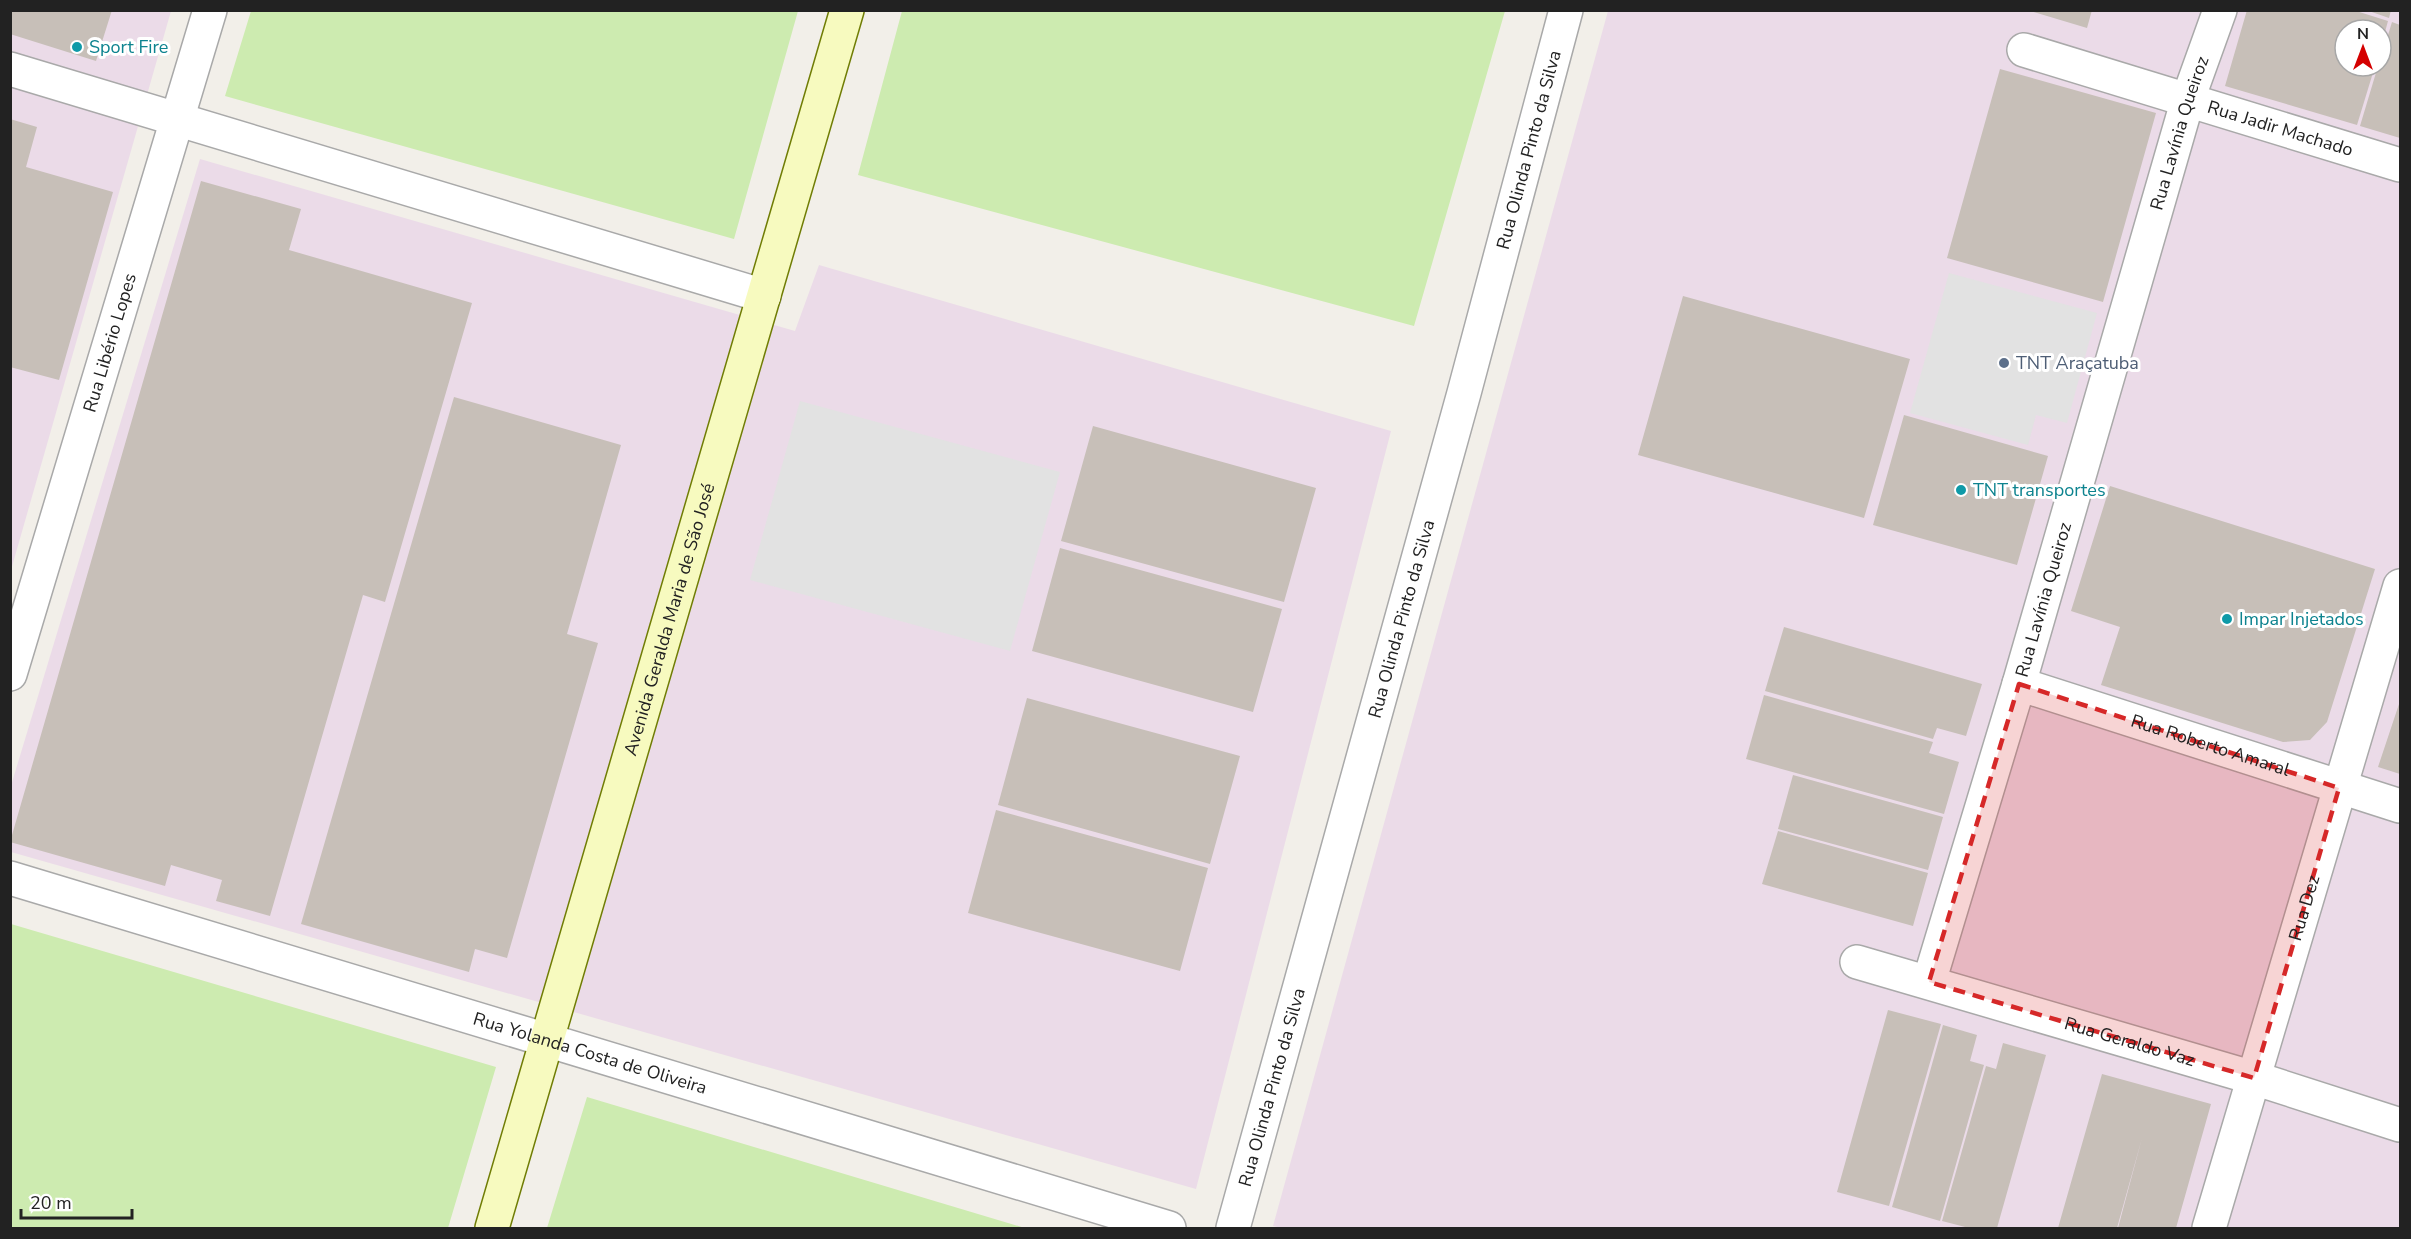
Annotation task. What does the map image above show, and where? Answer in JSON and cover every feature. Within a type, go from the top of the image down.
[{"type":"street","name":"Rua Libério Lopes","points":[[10,674],[210,10]]},
{"type":"street","name":"Avenida Geralda Maria de São José","points":[[492,1228],[847,10]]},
{"type":"street","name":"Rua Olinda Pinto da Silva","points":[[1233,1228],[1464,393],[1566,10]]},
{"type":"street","name":"Rua Lavínia Queiroz","points":[[1929,982],[2019,684],[2188,99],[2220,10]]},
{"type":"street","name":"Rua Jadir Machado","points":[[2024,50],[2400,165]]},
{"type":"street","points":[[10,69],[764,296]]},
{"type":"street","name":"Rua Dez","points":[[2209,1228],[2400,586]]},
{"type":"street","name":"Rua Roberto Amaral","points":[[2019,684],[2400,806]]},
{"type":"street","name":"Rua Yolanda Costa de Oliveira","points":[[10,878],[1169,1228]]},
{"type":"street","name":"Rua Geraldo Vaz","points":[[1857,962],[2254,1078],[2400,1125]]},
{"type":"highlighted area","points":[[2019,684],[2339,788],[2254,1078],[1929,982]]},
{"type":"shaded area","points":[[11,11],[171,11],[11,570]]},
{"type":"shaded area","points":[[1608,11],[2400,11],[2400,1228],[1281,1228],[1273,1226]]},
{"type":"shaded area","points":[[200,159],[795,331],[819,265],[1391,431],[1196,1189],[11,852],[10,789]]},
{"type":"shaded area","name":"TNT Araçatuba","points":[[1949,273],[2097,313],[2067,423],[2036,415],[2028,445],[1910,413]]},
{"type":"shaded area","points":[[800,401],[1060,472],[1010,651],[750,580]]},
{"type":"green space","points":[[251,10],[798,11],[734,239],[225,96]]},
{"type":"green space","points":[[902,10],[1505,11],[1414,326],[858,175]]},
{"type":"green space","points":[[11,924],[496,1067],[448,1228],[11,1228]]},
{"type":"green space","points":[[587,1097],[1025,1228],[547,1228]]},
{"type":"building","name":"Sport Fire","points":[[10,10],[112,10],[96,61],[10,34]]},
{"type":"building","points":[[2027,10],[2092,10],[2087,28]]},
{"type":"building","points":[[2247,10],[2353,10],[2378,18],[2333,18],[2333,78],[2371,78],[2357,125],[2225,86]]},
{"type":"building","points":[[2366,10],[2391,10],[2389,18]]},
{"type":"building","points":[[2393,22],[2400,25],[2400,138],[2360,126],[2374,78],[2393,78]]},
{"type":"building","points":[[2000,69],[2156,113],[2103,302],[1947,258]]},
{"type":"building","points":[[10,119],[37,127],[26,167],[113,192],[59,380],[10,367]]},
{"type":"building","points":[[201,181],[301,209],[289,250],[472,303],[385,602],[363,595],[270,916],[216,901],[222,880],[171,865],[165,886],[10,842]]},
{"type":"building","points":[[1683,296],[1910,359],[1864,518],[1638,455]]},
{"type":"building","points":[[454,397],[621,445],[567,634],[598,643],[507,958],[475,949],[469,972],[301,924]]},
{"type":"building","name":"TNT transportes","points":[[1904,415],[2048,456],[2017,565],[1873,525]]},
{"type":"building","points":[[1093,426],[1316,488],[1284,602],[1061,541]]},
{"type":"building","name":"Impar Injetados","points":[[2110,486],[2375,569],[2327,722],[2310,740],[2283,742],[2101,685],[2120,627],[2071,611]]},
{"type":"building","points":[[1060,548],[1282,609],[1253,712],[1032,651]]},
{"type":"building","points":[[1784,627],[1982,684],[1966,736],[1937,728],[1933,739],[1765,691]]},
{"type":"building","points":[[1764,695],[1933,742],[1929,753],[1959,762],[1944,814],[1746,759]]},
{"type":"building","points":[[1027,698],[1240,756],[1210,864],[998,805]]},
{"type":"building","points":[[2400,701],[2400,774],[2378,767]]},
{"type":"building","points":[[1793,775],[1943,817],[1928,870],[1778,829]]},
{"type":"building","points":[[996,810],[1208,868],[1180,971],[968,913]]},
{"type":"building","points":[[1778,831],[1928,873],[1913,926],[1762,884]]},
{"type":"building","points":[[1888,1010],[1941,1024],[1889,1206],[1837,1192]]},
{"type":"building","points":[[1943,1025],[1977,1035],[1970,1061],[1984,1065],[1940,1221],[1892,1207]]},
{"type":"building","points":[[2003,1043],[2046,1055],[1997,1228],[1969,1228],[1942,1221],[1986,1066],[1996,1069]]},
{"type":"building","points":[[2102,1074],[2211,1104],[2176,1228],[2118,1228],[2142,1138],[2117,1228],[2058,1228]]},
{"type":"place","name":"Sport Fire","points":[[77,47]]},
{"type":"place","name":"TNT Araçatuba","points":[[2004,363]]},
{"type":"place","name":"TNT transportes","points":[[1961,490]]},
{"type":"place","name":"Impar Injetados","points":[[2227,619]]}]
